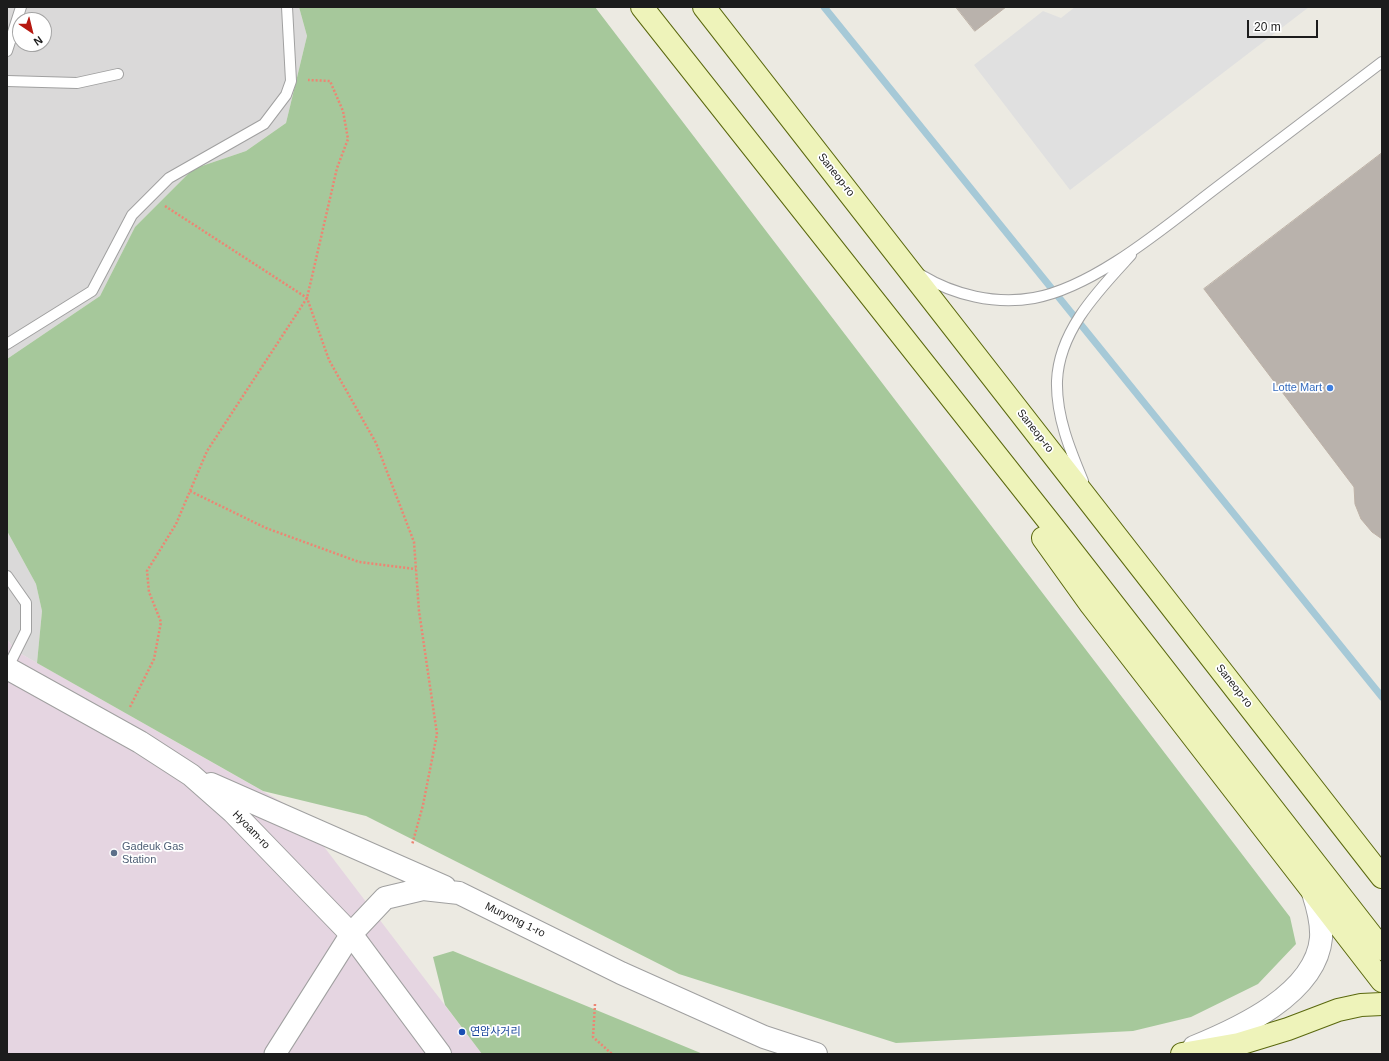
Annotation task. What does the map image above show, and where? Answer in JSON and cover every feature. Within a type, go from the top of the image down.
[{"type":"main road","points":[[642,7],[867,291],[1382,949]]},
{"type":"main road","name":"Saneop-ro","points":[[704,7],[1382,876]]},
{"type":"main road","points":[[867,291],[1091,605],[1382,981]]},
{"type":"main road","points":[[1182,1054],[1240,1044],[1288,1029],[1338,1010],[1361,1005],[1382,1004]]},
{"type":"street","name":"Hyoam-ro","points":[[7,669],[140,742],[191,775],[233,812],[351,934],[440,1054]]},
{"type":"street","points":[[191,775],[458,893]]},
{"type":"street","name":"Muryong 1-ro","points":[[275,1054],[351,934],[385,898],[423,889],[458,893],[621,973],[764,1037],[816,1054]]},
{"type":"street","points":[[1178,1054],[1234,1031],[1270,1009],[1296,986],[1313,963],[1320,940],[1321,920],[1313,893]]},
{"type":"lane","points":[[7,51],[21,7]]},
{"type":"lane","points":[[7,344],[92,291],[132,215],[169,178],[264,124],[286,95],[291,81],[287,7]]},
{"type":"lane","points":[[906,265],[934,283],[954,291],[986,299],[1012,300],[1034,298],[1059,291],[1085,279],[1138,246],[1382,62]]},
{"type":"lane","points":[[7,81],[77,83],[118,74]]},
{"type":"lane","points":[[1093,505],[1069,447],[1060,412],[1057,381],[1062,355],[1073,327],[1096,294],[1138,246]]},
{"type":"lane","points":[[7,576],[26,602],[26,631],[7,669]]},
{"type":"path","points":[[130,707],[154,659],[160,622],[149,592],[148,571],[176,524],[207,451],[307,298],[337,168],[348,139],[343,111],[330,80],[291,81]]},
{"type":"path","points":[[150,196],[307,298],[329,360],[376,443],[414,542],[419,611],[438,734],[412,845]]},
{"type":"path","points":[[190,491],[266,528],[359,562],[416,569]]},
{"type":"path","points":[[595,1004],[593,1037],[612,1054]]},
{"type":"shaded area","points":[[7,7],[299,7],[307,36],[286,123],[246,151],[193,169],[135,227],[100,296],[7,359]]},
{"type":"shaded area","points":[[1075,7],[1309,7],[1070,190],[974,65],[1043,11],[1061,18]]},
{"type":"shaded area","points":[[7,531],[36,584],[42,611],[37,663],[16,651],[7,639]]},
{"type":"shaded area","points":[[7,639],[16,651],[296,810],[482,1054],[7,1054]]},
{"type":"green space","points":[[299,7],[595,7],[1290,917],[1296,944],[1258,984],[1191,1017],[1133,1031],[896,1043],[679,974],[366,816],[263,791],[37,663],[42,611],[36,584],[7,531],[7,359],[100,296],[135,227],[193,169],[246,151],[286,123],[307,36]]},
{"type":"green space","points":[[453,951],[703,1054],[482,1054],[445,1005],[433,957]]},
{"type":"building","points":[[956,7],[1006,7],[975,31]]},
{"type":"building","name":"Lotte Mart","points":[[1382,153],[1382,539],[1372,532],[1361,519],[1355,504],[1354,487],[1204,289]]},
{"type":"waterway","points":[[824,7],[1382,697]]},
{"type":"place","name":"Lotte Mart","points":[[1330,388]]},
{"type":"place","name":"Gadeuk Gas Station","points":[[114,853]]},
{"type":"place","name":"연암사거리","points":[[462,1032]]}]
